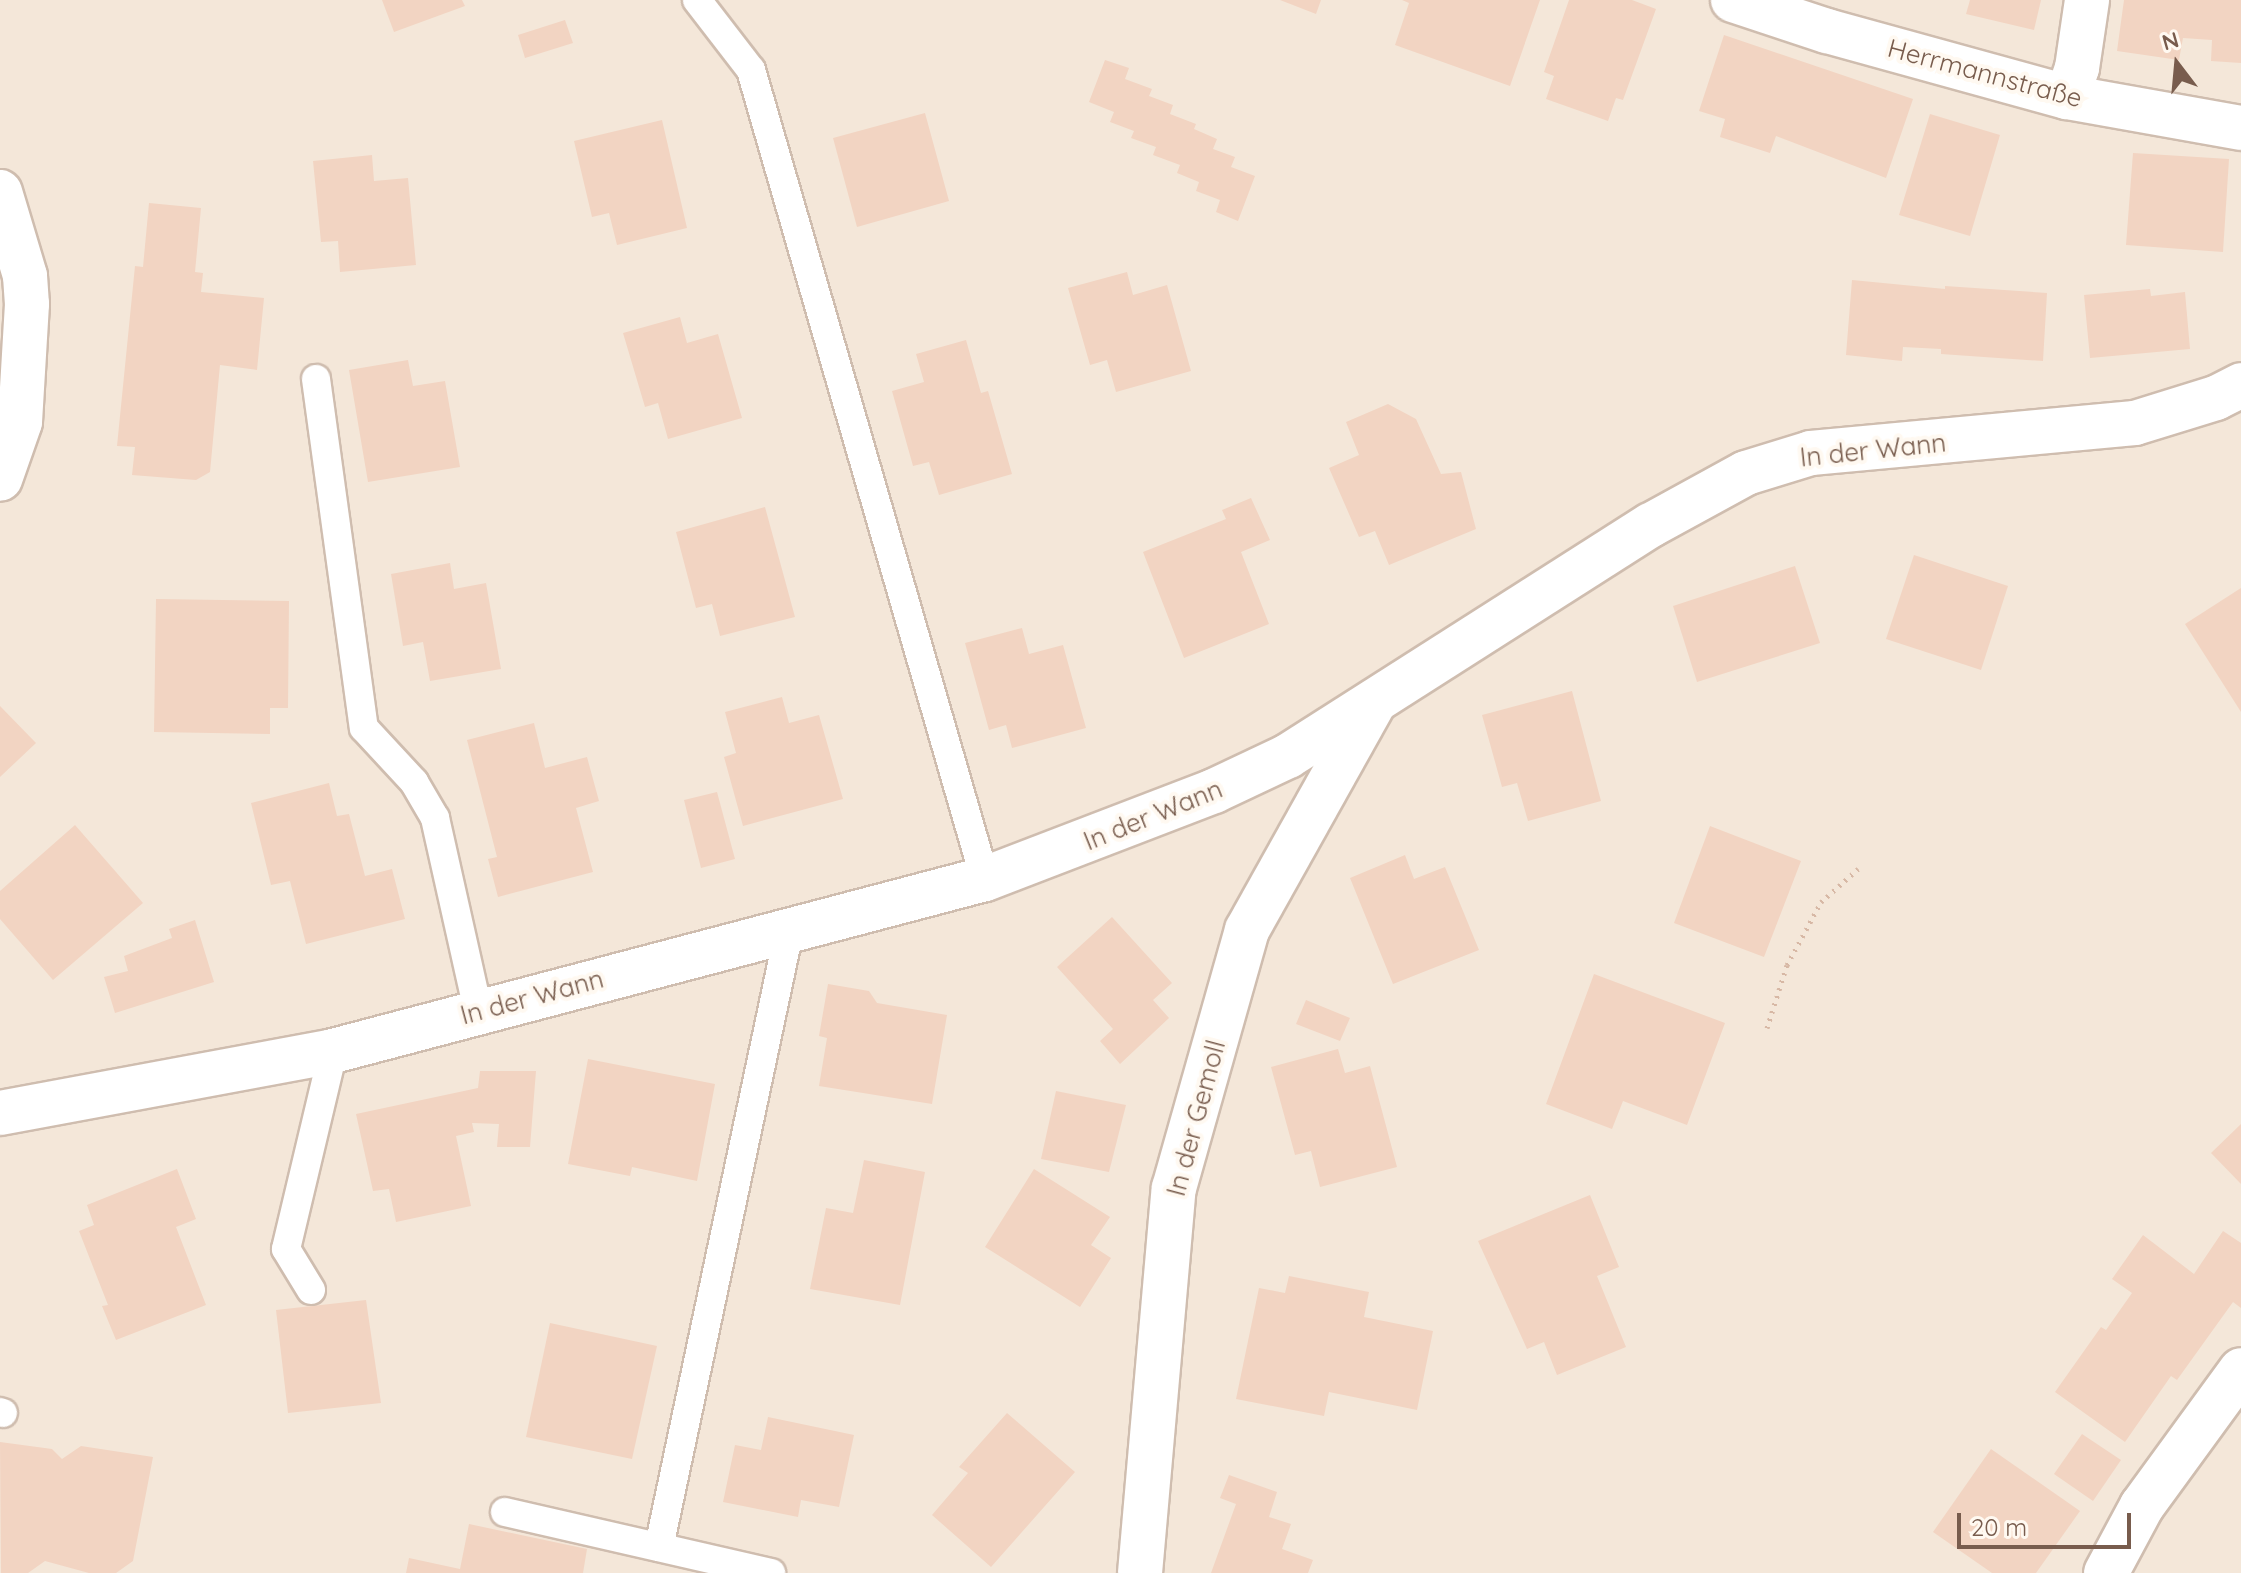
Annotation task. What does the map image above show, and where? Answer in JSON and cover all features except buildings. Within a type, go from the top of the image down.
[{"type":"street","name":"Herrmannstraße","points":[[1733,0],[1842,35],[2067,97],[2241,128]]},
{"type":"street","points":[[2067,97],[2077,68],[2087,0]]},
{"type":"street","points":[[0,192],[25,276],[13,303],[20,422],[0,479]]},
{"type":"street","name":"In der Wann","points":[[0,1113],[333,1051],[985,879],[1239,779],[1288,756],[1662,518],[1746,473],[1823,451],[2135,423],[2216,398],[2241,385]]},
{"type":"street","name":"In der Gemoll","points":[[1140,1573],[1174,1188],[1247,930],[1377,700]]},
{"type":"street","points":[[2106,1573],[2142,1506],[2241,1370]]},
{"type":"lane","points":[[697,0],[751,70],[985,879]]},
{"type":"lane","points":[[316,379],[364,728],[414,782],[435,818],[478,1011]]},
{"type":"lane","points":[[659,1547],[789,931]]},
{"type":"lane","points":[[311,1290],[286,1249],[333,1051]]},
{"type":"lane","points":[[505,1512],[771,1573]]},
{"type":"path","points":[[1767,1028],[1787,965],[1821,902],[1858,869]]},
{"type":"shaded area","points":[[0,0],[2241,0],[2241,1573],[0,1573]]}]
